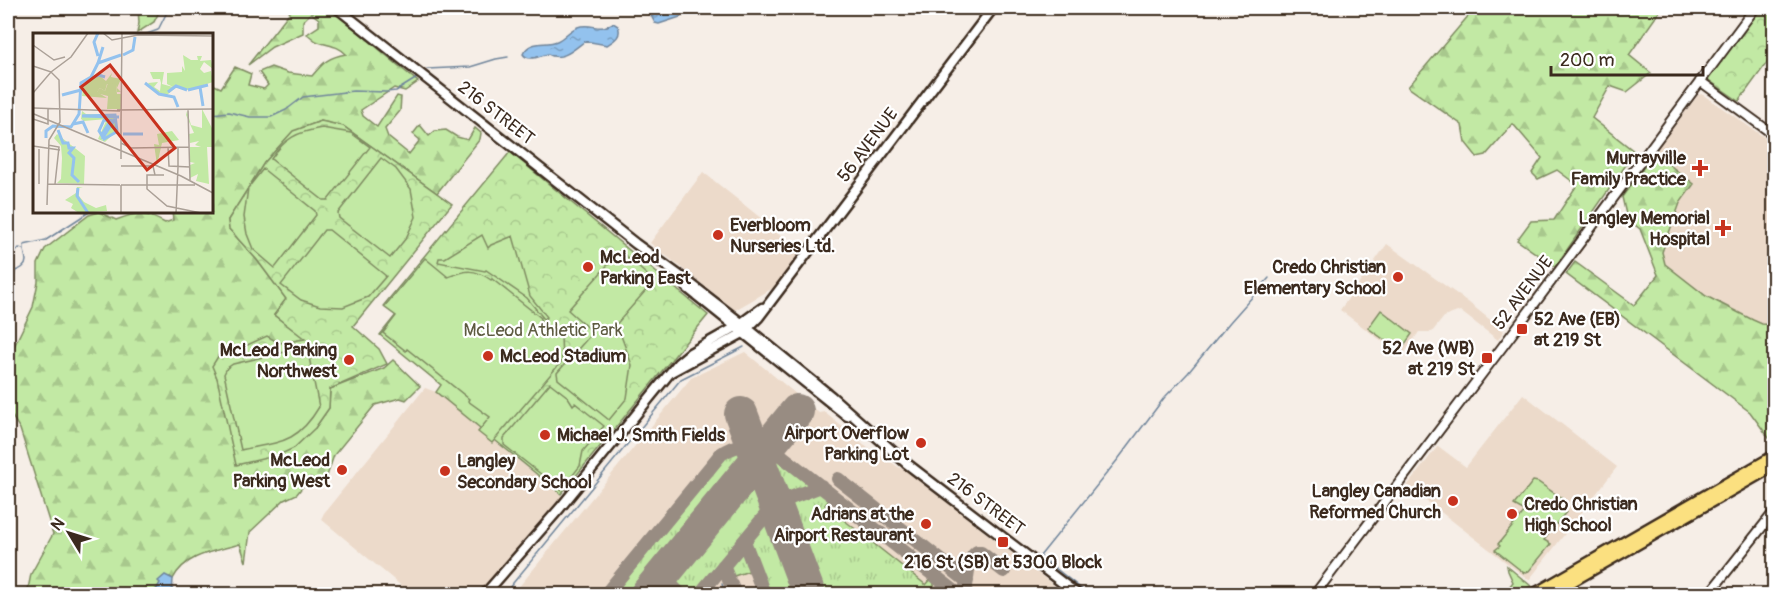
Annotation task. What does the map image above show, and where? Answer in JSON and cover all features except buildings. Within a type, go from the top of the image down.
[{"type":"main road","name":"216 STREET","points":[[337,8],[636,244],[687,281],[850,420],[1077,594]]},
{"type":"main road","name":"56 AVENUE","points":[[671,372],[742,328],[770,302],[993,8]]},
{"type":"main road","name":"216 STREET","points":[[636,244],[711,308],[742,328]]},
{"type":"main road","points":[[711,308],[720,319],[722,326],[712,342]]},
{"type":"main road","name":"56 AVENUE","points":[[485,594],[560,508],[678,363],[690,353],[742,328]]},
{"type":"main road","points":[[1534,594],[1774,456]]},
{"type":"main road","points":[[1550,594],[1774,466]]},
{"type":"street","name":"52 AVENUE","points":[[1315,594],[1755,8]]},
{"type":"street","points":[[1700,81],[1774,135]]},
{"type":"street","points":[[1708,594],[1774,512]]},
{"type":"shaded area","name":"Langley Memorial Hospital","points":[[1702,94],[1774,144],[1774,325],[1762,324],[1706,296],[1665,264],[1662,252],[1680,203],[1694,184],[1654,153],[1698,95]]},
{"type":"shaded area","name":"Everbloom Nurseries Ltd.","points":[[703,172],[801,251],[773,288],[735,310],[650,243]]},
{"type":"shaded area","name":"Credo Christian Elementary School","points":[[1387,244],[1504,331],[1498,340],[1460,311],[1444,317],[1432,332],[1419,332],[1402,356],[1340,310]]},
{"type":"shaded area","points":[[745,352],[819,413],[824,412],[876,454],[905,470],[1065,594],[513,594],[691,378]]},
{"type":"shaded area","name":"Langley Secondary School","points":[[425,388],[436,392],[567,500],[489,594],[411,594],[321,519]]},
{"type":"shaded area","name":"Credo Christian High School","points":[[1523,394],[1617,467],[1529,580],[1407,486],[1438,446],[1466,467]]},
{"type":"green space","points":[[138,8],[161,8],[154,22],[137,33],[139,23]]},
{"type":"green space","points":[[293,8],[330,8],[418,82],[405,91],[394,88],[361,110],[363,116],[377,127],[397,96],[401,97],[400,111],[385,129],[388,137],[409,154],[420,140],[413,134],[420,125],[429,136],[435,131],[446,130],[457,137],[468,140],[475,128],[481,133],[480,139],[437,193],[343,126],[320,121],[293,132],[264,163],[228,220],[229,229],[257,260],[286,299],[274,315],[306,339],[219,355],[213,366],[217,378],[315,428],[329,408],[330,389],[384,368],[393,360],[420,386],[406,400],[400,398],[375,405],[334,455],[324,485],[310,477],[297,494],[284,500],[250,532],[246,562],[240,544],[193,559],[178,571],[173,579],[170,577],[160,583],[154,594],[27,594],[31,574],[53,534],[20,429],[8,410],[8,359],[33,307],[38,282],[38,264],[45,249],[89,215],[96,213],[116,220],[136,214],[146,214],[165,223],[173,220],[172,213],[213,213],[213,84],[221,88],[235,67],[251,74],[248,85],[264,89],[268,85],[259,72],[271,67],[288,73],[312,76],[326,61],[346,54],[336,47],[316,41],[307,34],[319,26],[319,19],[311,13],[303,21],[303,33],[272,47],[248,65]]},
{"type":"green space","points":[[1475,8],[1662,8],[1629,55],[1651,73],[1627,92],[1610,86],[1592,118],[1635,152],[1555,267],[1517,240],[1531,221],[1554,220],[1577,185],[1557,170],[1538,179],[1532,173],[1542,158],[1513,124],[1486,155],[1477,157],[1465,142],[1462,125],[1408,87]]},
{"type":"green space","points":[[1760,8],[1774,8],[1774,53],[1739,101],[1707,79]]},
{"type":"green space","points":[[321,121],[343,126],[452,204],[353,326],[379,349],[387,364],[330,389],[329,408],[315,428],[294,448],[279,455],[236,465],[217,378],[212,366],[219,355],[232,352],[267,336],[279,343],[305,339],[274,315],[286,299],[257,260],[229,229],[228,220],[264,163],[293,131]]},
{"type":"green space","points":[[322,128],[351,133],[370,147],[328,200],[323,200],[271,159],[292,137]]},
{"type":"green space","name":"McLeod Athletic Park","points":[[510,152],[708,315],[561,494],[436,392],[441,385],[380,335],[396,315],[384,305]]},
{"type":"green space","points":[[1654,153],[1694,184],[1680,203],[1662,252],[1665,264],[1706,296],[1762,324],[1774,325],[1774,436],[1769,438],[1750,412],[1566,274],[1575,262],[1634,305],[1658,275],[1640,229],[1627,219],[1622,197]]},
{"type":"green space","points":[[381,158],[396,169],[411,189],[416,217],[406,238],[390,258],[339,218],[338,213]]},
{"type":"green space","points":[[263,169],[315,211],[316,215],[275,268],[253,249],[244,217],[248,188]]},
{"type":"green space","points":[[324,230],[329,230],[386,276],[368,297],[343,307],[320,306],[301,300],[281,285]]},
{"type":"green space","points":[[482,235],[488,248],[513,236],[530,296],[547,317],[544,319],[527,298],[486,270],[438,262],[439,258],[445,258]]},
{"type":"green space","points":[[620,251],[654,281],[613,328],[620,333],[632,365],[627,398],[609,420],[558,379],[557,373],[593,332],[568,310]]},
{"type":"green space","name":"McLeod Stadium","points":[[425,258],[448,277],[470,271],[492,279],[561,336],[562,361],[492,443],[478,432],[490,417],[407,349],[406,351],[383,333],[396,316],[384,307]]},
{"type":"green space","points":[[1381,310],[1412,334],[1400,351],[1368,328]]},
{"type":"green space","points":[[307,347],[319,407],[295,435],[277,443],[241,450],[224,374],[227,368],[233,364]]},
{"type":"green space","name":"Michael J. Smith Fields","points":[[550,383],[568,397],[573,405],[575,403],[604,426],[583,451],[580,466],[561,490],[504,445],[504,438]]},
{"type":"green space","points":[[746,450],[748,457],[635,594],[610,594],[724,455]]},
{"type":"green space","points":[[774,454],[814,486],[781,498],[767,461]]},
{"type":"green space","points":[[755,476],[767,508],[696,594],[685,594],[671,581],[672,578]]},
{"type":"green space","points":[[1533,481],[1561,498],[1556,504],[1566,512],[1544,540],[1551,544],[1529,571],[1524,573],[1495,550],[1525,511],[1514,505]]},
{"type":"green space","points":[[819,490],[830,499],[825,505],[926,585],[931,579],[934,585],[932,594],[817,594],[783,504]]},
{"type":"green space","points":[[770,515],[799,594],[767,594],[747,542]]},
{"type":"green space","points":[[741,551],[747,555],[752,570],[731,577],[727,566]]},
{"type":"green space","points":[[1507,566],[1531,586],[1516,594],[1496,594],[1506,591],[1513,582]]},
{"type":"water","points":[[647,8],[690,8],[680,17],[659,24],[655,23]]},
{"type":"water","points":[[613,23],[618,26],[618,35],[607,45],[585,41],[563,56],[548,54],[528,58],[523,54],[530,46],[557,41],[577,27],[604,27]]},
{"type":"water","points":[[165,575],[173,579],[172,594],[154,594],[160,583],[158,581]]},
{"type":"waterway","points":[[150,33],[158,30],[169,8]]},
{"type":"waterway","points":[[427,69],[470,67],[508,57]]},
{"type":"waterway","points":[[213,114],[229,112],[250,117],[271,117],[286,110],[303,97],[353,91],[396,91],[417,78]]},
{"type":"waterway","points":[[8,297],[15,271],[22,268],[26,262],[24,245],[46,240],[87,213]]},
{"type":"waterway","points":[[15,253],[19,248],[23,249]]},
{"type":"waterway","points":[[1088,594],[1040,556],[1164,398],[1269,278]]},
{"type":"waterway","points":[[504,594],[681,379],[744,347]]},
{"type":"waterway","points":[[722,584],[725,594]]},
{"type":"taxiway","points":[[606,594],[721,454],[732,448],[751,443],[769,446],[958,594]]},
{"type":"taxiway","points":[[838,479],[967,581]]},
{"type":"taxiway","points":[[700,594],[775,504],[821,486]]},
{"type":"taxiway","points":[[744,541],[764,594]]},
{"type":"taxiway","points":[[966,586],[970,563],[977,552],[1004,571]]},
{"type":"taxiway","points":[[723,566],[735,594]]},
{"type":"taxiway","points":[[662,576],[680,594]]},
{"type":"runway","points":[[647,594],[797,411]]},
{"type":"runway","points":[[741,414],[809,594]]},
{"type":"place","name":"Murrayville Family Practice","points":[[1700,168]]},
{"type":"place","name":"Langley Memorial Hospital","points":[[1723,228]]},
{"type":"place","name":"Everbloom Nurseries Ltd.","points":[[718,235]]},
{"type":"place","name":"McLeod Parking East","points":[[588,267]]},
{"type":"place","name":"Credo Christian Elementary School","points":[[1398,277]]},
{"type":"place","name":"52 Ave (EB) at 219 St","points":[[1522,329]]},
{"type":"place","name":"McLeod Stadium","points":[[488,356]]},
{"type":"place","name":"52 Ave (WB) at 219 St","points":[[1487,358]]},
{"type":"place","name":"McLeod Parking Northwest","points":[[349,360]]},
{"type":"place","name":"Michael J. Smith Fields","points":[[545,435]]},
{"type":"place","name":"Airport Overflow Parking Lot","points":[[921,443]]},
{"type":"place","name":"McLeod Parking West","points":[[342,470]]},
{"type":"place","name":"Langley Secondary School","points":[[445,471]]},
{"type":"place","name":"Langley Canadian Reformed Church","points":[[1453,501]]},
{"type":"place","name":"Credo Christian High School","points":[[1512,514]]},
{"type":"place","name":"Adrians at the Airport Restaurant","points":[[926,524]]},
{"type":"place","name":"216 St (SB) at 5300 Block","points":[[1003,542]]}]
